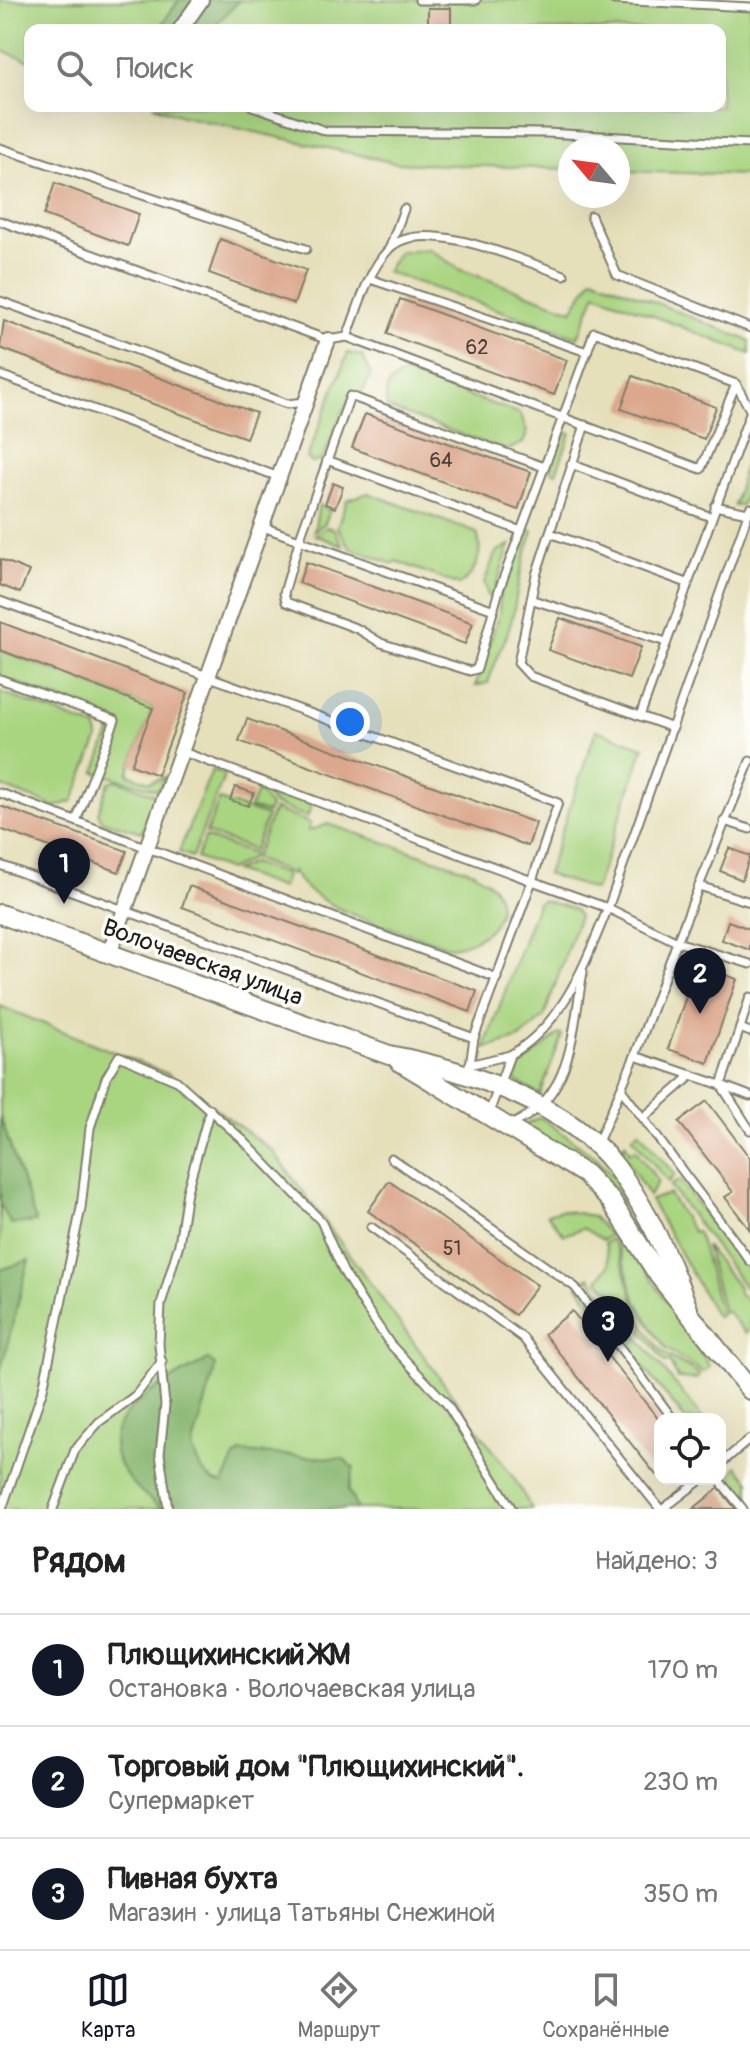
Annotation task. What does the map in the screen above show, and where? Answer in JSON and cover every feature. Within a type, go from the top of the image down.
[{"type":"street","points":[[184,24],[201,0]]},
{"type":"street","points":[[109,954],[328,340]]},
{"type":"street","name":"Волочаевская улица","points":[[0,914],[389,1055],[440,1065],[541,1105],[596,1147],[615,1166],[665,1247],[688,1309]]},
{"type":"street","name":"Волочаевская улица","points":[[389,1055],[585,1174],[611,1201],[653,1268],[688,1309]]},
{"type":"street","points":[[688,1309],[750,1390]]},
{"type":"lane","points":[[419,0],[476,0]]},
{"type":"lane","points":[[614,0],[750,7]]},
{"type":"lane","points":[[270,112],[326,131],[546,133],[750,144]]},
{"type":"lane","points":[[0,160],[2,149],[306,249]]},
{"type":"lane","points":[[347,337],[370,279],[390,247],[404,209]]},
{"type":"lane","points":[[591,216],[617,275],[750,328]]},
{"type":"lane","points":[[0,221],[328,340],[347,337],[701,469],[736,384]]},
{"type":"lane","points":[[390,247],[419,234],[464,241],[564,275]]},
{"type":"lane","points":[[370,279],[587,352]]},
{"type":"lane","points":[[0,301],[287,404],[306,402]]},
{"type":"lane","points":[[544,467],[350,396],[300,538],[286,584],[286,602],[358,629],[381,643],[473,671],[479,666],[521,531],[594,332],[736,384],[750,411],[640,716]]},
{"type":"lane","points":[[0,375],[279,477]]},
{"type":"lane","points":[[585,425],[536,575],[533,600],[518,655],[523,671],[673,728]]},
{"type":"lane","points":[[327,460],[521,531]]},
{"type":"lane","points":[[571,464],[711,517]]},
{"type":"lane","points":[[440,1065],[470,1065],[510,1055],[528,1045],[556,1017],[585,963],[608,908],[749,511],[715,506]]},
{"type":"lane","points":[[263,527],[494,610]]},
{"type":"lane","points":[[550,533],[687,583]]},
{"type":"lane","points":[[533,600],[666,642]]},
{"type":"lane","points":[[0,601],[558,803],[474,1038],[470,1065]]},
{"type":"lane","points":[[0,679],[115,720],[76,821]]},
{"type":"lane","points":[[183,752],[608,908],[677,942],[750,964]]},
{"type":"lane","points":[[596,1147],[635,1056],[724,821],[750,761]]},
{"type":"lane","points":[[0,793],[497,978]]},
{"type":"lane","points":[[724,821],[750,829]]},
{"type":"lane","points":[[0,865],[474,1038]]},
{"type":"lane","points":[[699,886],[750,902]]},
{"type":"lane","points":[[504,1127],[526,1118],[556,1090],[565,1070],[585,963]]},
{"type":"lane","points":[[721,1085],[750,997]]},
{"type":"lane","points":[[740,1028],[750,1032]]},
{"type":"lane","points":[[488,1115],[496,1085],[510,1055]]},
{"type":"lane","points":[[2,1509],[43,1389],[81,1208],[90,1128],[114,1060],[119,1056],[177,1081],[210,1109],[321,1221],[343,1271],[381,1331],[446,1403],[512,1509]]},
{"type":"lane","points":[[635,1056],[750,1096]]},
{"type":"lane","points":[[643,1118],[692,1075]]},
{"type":"lane","points":[[721,1085],[750,1130]]},
{"type":"lane","points":[[621,1089],[750,1261]]},
{"type":"lane","points":[[168,1509],[160,1454],[165,1405],[159,1344],[161,1304],[179,1244],[187,1191],[210,1109]]},
{"type":"lane","points":[[391,1158],[575,1287],[669,1413]]},
{"type":"lane","points":[[371,1227],[523,1338],[662,1509],[694,1485]]},
{"type":"lane","points":[[53,1509],[75,1450],[99,1422],[136,1395],[162,1361]]},
{"type":"lane","points":[[726,1459],[750,1439]]},
{"type":"lane","points":[[723,1485],[743,1509]]},
{"type":"green space","points":[[0,0],[179,0],[162,24],[24,24],[24,59],[0,50]]},
{"type":"green space","points":[[179,0],[240,0],[216,24],[162,24]]},
{"type":"green space","points":[[240,0],[750,0],[750,175],[630,171],[630,136],[558,136],[558,169],[396,163],[170,112],[726,112],[726,24],[216,24]]},
{"type":"green space","points":[[429,249],[459,269],[572,310],[593,277],[750,341],[750,354],[596,293],[578,337],[386,272],[399,252]]},
{"type":"green space","points":[[348,353],[362,356],[371,374],[363,391],[348,400],[322,460],[313,463],[307,458]]},
{"type":"green space","points":[[404,373],[521,414],[527,433],[523,443],[506,451],[387,408],[388,387]]},
{"type":"green space","points":[[565,431],[571,433],[556,473],[550,470]]},
{"type":"green space","points":[[750,443],[750,474],[741,505],[734,506]]},
{"type":"green space","points":[[368,493],[477,533],[479,555],[470,575],[459,585],[396,561],[393,564],[350,548],[337,527],[347,500]]},
{"type":"green space","points":[[319,505],[330,510],[325,523],[314,531]]},
{"type":"green space","points":[[327,527],[334,529],[343,546],[315,535]]},
{"type":"green space","points":[[527,528],[533,531],[511,623],[488,683],[475,686],[499,614],[500,594]]},
{"type":"green space","points":[[510,545],[492,597],[488,597],[484,583],[496,552]]},
{"type":"green space","points":[[0,650],[153,708],[128,774],[149,782],[165,777],[158,790],[95,772],[115,720],[0,677]]},
{"type":"green space","points":[[0,692],[97,728],[98,739],[73,801],[56,807],[0,786]]},
{"type":"green space","points":[[596,730],[644,747],[595,890],[547,874]]},
{"type":"green space","points":[[212,770],[225,774],[192,857],[179,852]]},
{"type":"green space","points":[[117,780],[156,795],[142,832],[102,821],[98,813],[109,782]]},
{"type":"green space","points":[[263,787],[312,804],[307,817],[273,804]]},
{"type":"green space","points":[[258,790],[270,807],[267,813],[250,808]]},
{"type":"green space","points":[[219,800],[267,816],[254,850],[206,833]]},
{"type":"green space","points":[[274,809],[310,823],[308,831],[328,824],[474,872],[494,888],[499,900],[496,920],[481,936],[450,947],[338,908],[317,897],[302,884],[293,870],[291,874],[254,859]]},
{"type":"green space","points":[[205,837],[253,854],[250,859],[229,870],[196,858]]},
{"type":"green space","points":[[252,863],[286,875],[282,888],[234,871]]},
{"type":"green space","points":[[542,900],[574,909],[579,916],[544,1017],[520,1038],[484,1049],[537,904]]},
{"type":"green space","points":[[0,1006],[168,1074],[273,1151],[515,1480],[532,1509],[0,1509]]},
{"type":"green space","points":[[559,1034],[562,1035],[540,1095],[514,1080],[521,1065]]},
{"type":"green space","points":[[0,1116],[36,1222],[11,1224],[0,1204]]},
{"type":"green space","points":[[540,1117],[597,1158],[618,1182],[660,1263],[614,1190],[592,1168],[518,1129]]},
{"type":"green space","points":[[639,1131],[675,1175],[668,1182],[632,1137]]},
{"type":"green space","points":[[625,1143],[630,1152],[635,1149],[658,1181],[649,1196],[621,1151]]},
{"type":"green space","points":[[679,1180],[750,1274],[750,1294],[670,1186]]},
{"type":"green space","points":[[669,1194],[699,1237],[721,1315],[717,1318],[650,1200]]},
{"type":"green space","points":[[561,1210],[592,1216],[610,1235],[603,1240],[583,1228],[564,1235],[547,1214]]},
{"type":"green space","points":[[621,1232],[710,1367],[703,1372],[667,1349],[655,1334],[636,1301],[615,1236]]},
{"type":"green space","points":[[612,1239],[638,1311],[652,1339],[663,1352],[700,1375],[696,1379],[678,1378],[669,1361],[666,1363],[615,1296],[598,1280],[609,1264],[605,1243]]},
{"type":"green space","points":[[706,1246],[739,1289],[737,1291],[750,1304],[750,1329],[745,1333],[727,1311],[723,1312]]},
{"type":"green space","points":[[29,1260],[0,1373],[0,1270]]},
{"type":"green space","points":[[590,1277],[698,1413],[680,1413],[578,1286]]},
{"type":"green space","points":[[208,1360],[215,1365],[213,1377],[192,1448],[206,1475],[223,1483],[235,1457],[242,1452],[344,1459],[354,1468],[348,1490],[357,1509],[162,1509],[133,1483],[118,1461],[114,1440],[120,1422],[156,1389]]},
{"type":"green space","points":[[737,1466],[750,1481],[750,1503],[731,1478]]},
{"type":"building","points":[[428,8],[451,8],[451,24],[428,23]]},
{"type":"building","points":[[55,183],[139,214],[128,246],[44,215]]},
{"type":"building","points":[[220,239],[306,270],[294,304],[209,273]]},
{"type":"building","points":[[400,299],[567,360],[554,395],[387,334]]},
{"type":"building","points":[[4,321],[256,413],[246,438],[0,348]]},
{"type":"building","points":[[633,376],[716,407],[704,439],[621,409]]},
{"type":"building","points":[[365,414],[531,472],[518,510],[352,448]]},
{"type":"building","points":[[333,483],[343,487],[335,508],[325,504]]},
{"type":"building","points":[[0,559],[29,571],[20,593],[0,585]]},
{"type":"building","points":[[306,562],[473,623],[465,644],[299,583]]},
{"type":"building","points":[[560,618],[641,647],[629,679],[548,650]]},
{"type":"building","points":[[0,622],[188,693],[157,775],[131,765],[153,708],[0,650]]},
{"type":"building","points":[[247,719],[536,823],[528,846],[239,741]]},
{"type":"building","points":[[235,787],[254,793],[248,806],[230,800]]},
{"type":"building","points":[[0,806],[127,851],[119,872],[0,829]]},
{"type":"building","points":[[729,848],[750,856],[742,880],[720,871]]},
{"type":"building","points":[[189,886],[477,991],[470,1012],[182,907]]},
{"type":"building","points":[[728,921],[750,929],[750,950],[722,940]]},
{"type":"building","points":[[697,965],[737,979],[708,1063],[668,1049]]},
{"type":"building","points":[[707,1101],[750,1158],[750,1230],[725,1197],[733,1192],[679,1122]]},
{"type":"building","points":[[389,1181],[537,1285],[515,1315],[368,1211]]},
{"type":"building","points":[[572,1311],[654,1414],[654,1472],[544,1334]]},
{"type":"building","points":[[719,1488],[736,1509],[693,1509]]},
{"type":"place","name":"Плющихинский ЖМ","points":[[64,904]]},
{"type":"place","name":"Торговый дом \"Плющихинский\".","points":[[700,1014]]},
{"type":"place","name":"Пивная бухта","points":[[608,1362]]}]
